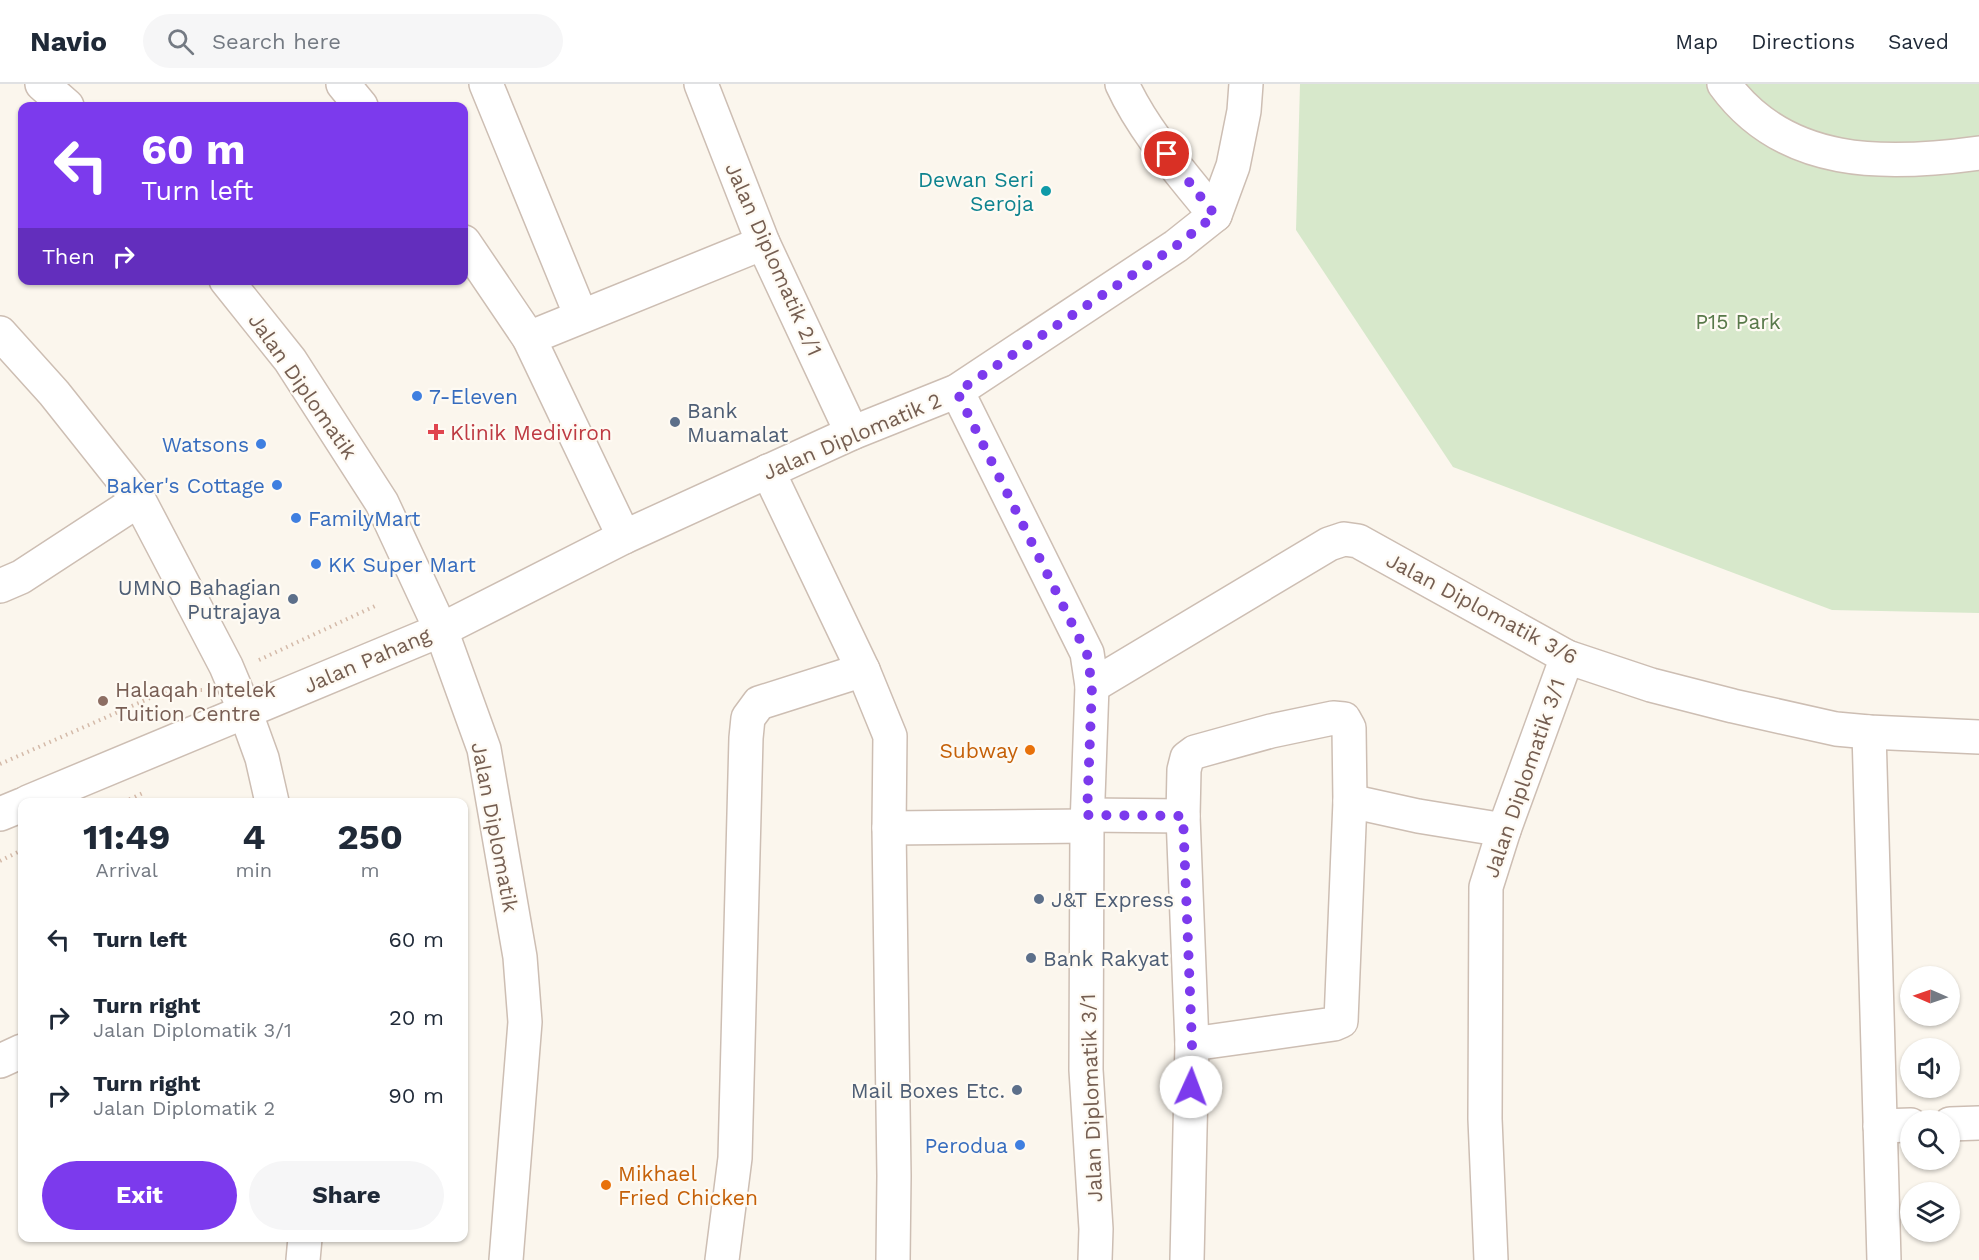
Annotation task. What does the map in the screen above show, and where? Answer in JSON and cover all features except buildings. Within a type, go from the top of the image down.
[{"type":"street","points":[[42,84],[62,102]]},
{"type":"street","points":[[343,84],[359,102]]},
{"type":"street","points":[[486,84],[581,316]]},
{"type":"street","name":"Jalan Diplomatik 2/1","points":[[701,84],[763,243],[852,433]]},
{"type":"street","points":[[1122,84],[1155,139],[1215,215]]},
{"type":"street","points":[[1215,215],[1233,166],[1244,111],[1246,84]]},
{"type":"street","points":[[1724,84],[1734,98],[1764,124],[1796,144],[1837,154],[1890,161],[1979,153]]},
{"type":"street","name":"Jalan Diplomatik 2","points":[[441,630],[624,537],[852,433],[957,392],[1176,246],[1215,215]]},
{"type":"street","points":[[529,338],[763,243]]},
{"type":"street","points":[[468,248],[529,338],[624,537]]},
{"type":"street","name":"Jalan Diplomatik","points":[[230,285],[290,360],[382,503],[441,630],[484,749],[520,957],[525,1022],[506,1260]]},
{"type":"street","points":[[0,333],[54,393],[139,500],[226,666],[262,758],[271,798]]},
{"type":"street","name":"Jalan Diplomatik 3/1","points":[[957,392],[1087,654],[1092,686],[1087,821],[1086,1070],[1096,1229],[1095,1260]]},
{"type":"street","points":[[768,471],[863,670],[890,736],[893,1260]]},
{"type":"street","points":[[0,586],[21,577],[139,500]]},
{"type":"street","name":"Jalan Diplomatik 3/6","points":[[1092,686],[1329,544],[1344,539],[1358,541],[1567,657],[1652,685],[1836,729],[1979,737]]},
{"type":"street","name":"Jalan Pahang","points":[[38,798],[441,630]]},
{"type":"street","name":"Jalan Diplomatik 3/1","points":[[1491,1260],[1485,1119],[1485,897],[1489,876],[1504,830],[1567,657]]},
{"type":"street","points":[[722,1260],[735,1158],[748,718],[759,703],[863,670]]},
{"type":"street","points":[[1187,1260],[1192,1044],[1183,816],[1184,770],[1187,758],[1195,752],[1271,730],[1333,718],[1344,719],[1349,728],[1350,801],[1341,1021],[1334,1024],[1192,1044]]},
{"type":"street","points":[[1869,732],[1895,1126],[1884,1260]]},
{"type":"street","points":[[1350,801],[1418,816],[1504,830]]},
{"type":"street","points":[[0,814],[18,807]]},
{"type":"street","points":[[889,828],[1183,816]]},
{"type":"street","points":[[0,1061],[18,1053]]},
{"type":"street","points":[[1960,1124],[1979,1123]]},
{"type":"street","points":[[303,1260],[305,1242]]},
{"type":"path","points":[[257,661],[375,606]]},
{"type":"path","points":[[0,764],[166,692],[203,690]]},
{"type":"path","points":[[0,861],[18,852]]},
{"type":"green space","name":"P15 Park","points":[[1300,84],[1979,84],[1979,613],[1832,610],[1453,467],[1296,230]]},
{"type":"place","name":"Dewan Seri Seroja","points":[[1046,191]]},
{"type":"place","name":"7-Eleven","points":[[417,396]]},
{"type":"place","name":"Bank Muamalat","points":[[675,422]]},
{"type":"place","name":"Klinik Mediviron","points":[[436,432]]},
{"type":"place","name":"Watsons","points":[[261,444]]},
{"type":"place","name":"Baker's Cottage","points":[[277,485]]},
{"type":"place","name":"FamilyMart","points":[[296,518]]},
{"type":"place","name":"KK Super Mart","points":[[316,564]]},
{"type":"place","name":"UMNO Bahagian Putrajaya","points":[[293,599]]},
{"type":"place","name":"Halaqah Intelek Tuition Centre","points":[[103,701]]},
{"type":"place","name":"Subway","points":[[1030,750]]},
{"type":"place","name":"J&T Express","points":[[1039,899]]},
{"type":"place","name":"Bank Rakyat","points":[[1031,958]]},
{"type":"place","name":"Mail Boxes Etc.","points":[[1017,1090]]},
{"type":"place","name":"Perodua","points":[[1020,1145]]},
{"type":"place","name":"Mikhael Fried Chicken","points":[[606,1185]]},
{"type":"route","points":[[1167,154],[1215,215],[1176,246],[957,392],[1087,654],[1092,686],[1087,815],[1183,816],[1192,1044],[1191,1087]]}]
